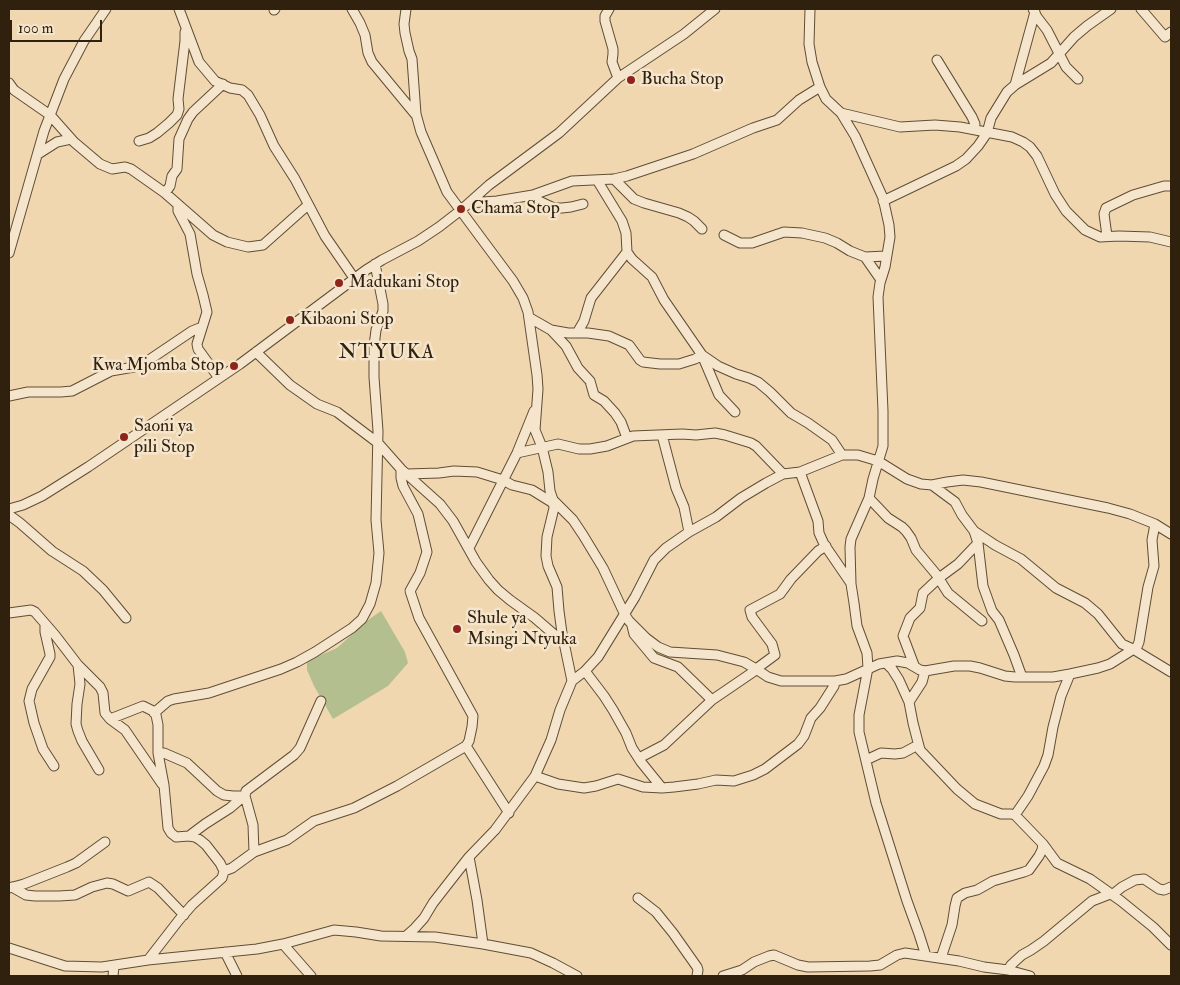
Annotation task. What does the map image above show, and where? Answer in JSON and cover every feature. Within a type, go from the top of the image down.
[{"type":"street","points":[[9,249],[50,115],[64,79],[84,41],[106,9]]},
{"type":"street","points":[[179,9],[199,62],[215,81],[230,88],[242,90],[248,95],[274,146],[295,179],[325,236],[354,278]]},
{"type":"street","points":[[352,9],[365,35],[368,53],[372,62],[416,114]]},
{"type":"street","points":[[406,9],[405,33],[412,59],[416,114],[421,132],[433,156],[444,186],[513,281],[523,298],[530,318],[537,375],[535,430],[542,447],[553,501],[546,556],[557,587],[564,643],[572,681]]},
{"type":"street","points":[[609,9],[605,16],[605,21],[614,54],[612,62],[618,78]]},
{"type":"street","points":[[9,508],[23,505],[47,493],[88,467],[256,352],[354,278],[375,264],[418,241],[461,210],[489,185],[563,130],[618,78],[678,38],[715,9]]},
{"type":"street","points":[[810,9],[809,44],[812,62],[820,87],[826,99],[841,113],[855,136],[883,202],[889,226],[890,237],[878,297],[883,446],[872,479],[869,498],[851,539],[851,584],[857,626],[867,653],[868,668],[859,715],[860,732],[876,803],[886,837],[926,956]]},
{"type":"street","points":[[883,202],[966,159],[987,132],[991,118],[1007,92],[1050,63],[1074,37],[1112,9]]},
{"type":"street","points":[[1141,9],[1165,37],[1171,32]]},
{"type":"street","points":[[1034,10],[1047,30],[1066,67],[1078,80]]},
{"type":"street","points":[[1015,85],[1034,10]]},
{"type":"street","points":[[139,141],[157,133],[177,114],[185,26]]},
{"type":"street","points":[[937,60],[972,117],[975,124],[974,129]]},
{"type":"street","points":[[9,83],[14,90],[50,115],[71,139],[100,164],[112,169],[128,167],[165,193],[213,235],[227,242],[248,247],[263,245],[308,205]]},
{"type":"street","points":[[165,193],[177,168],[179,139],[188,119],[223,84]]},
{"type":"street","points":[[469,203],[533,195],[572,181],[614,180],[627,176],[693,154],[777,120],[799,100],[820,87]]},
{"type":"street","points":[[841,113],[900,126],[935,125],[974,129],[1012,137],[1030,147],[1037,156],[1055,194],[1066,211],[1085,230],[1100,237],[1150,237],[1171,242]]},
{"type":"street","points":[[38,154],[57,142],[71,139]]},
{"type":"street","points":[[597,180],[622,221],[626,232],[627,252],[652,277],[664,300],[702,355],[719,395],[735,412]]},
{"type":"street","points":[[614,180],[634,199],[679,213],[694,221],[702,229]]},
{"type":"street","points":[[1107,236],[1104,214],[1106,208],[1133,195],[1164,186],[1171,186]]},
{"type":"street","points":[[533,195],[539,201],[554,208],[584,204]]},
{"type":"street","points":[[178,204],[178,211],[190,234],[197,274],[207,312],[196,344],[219,378]]},
{"type":"street","points":[[724,235],[740,243],[752,243],[784,232],[802,233],[825,238],[865,257],[886,256]]},
{"type":"street","points":[[577,333],[591,298],[627,252]]},
{"type":"street","points":[[865,257],[880,280]]},
{"type":"street","points":[[154,713],[174,699],[209,693],[281,669],[315,652],[362,620],[370,604],[374,593],[378,563],[376,520],[378,410],[374,377],[374,346],[376,330],[383,311],[375,264]]},
{"type":"street","points":[[530,318],[551,330],[566,346],[578,368],[590,381],[594,395],[604,401],[615,413],[627,438]]},
{"type":"street","points":[[9,396],[28,392],[72,391],[112,371],[134,367],[146,362],[185,335],[202,327]]},
{"type":"street","points":[[551,330],[609,336],[629,345],[640,360],[650,363],[678,364],[702,355]]},
{"type":"street","points":[[256,352],[290,385],[316,404],[337,412],[378,443],[404,471],[440,504],[453,521],[489,580],[498,590],[564,643]]},
{"type":"street","points":[[702,355],[718,366],[758,382],[791,412],[832,440],[842,455]]},
{"type":"street","points":[[469,548],[517,453],[537,404]]},
{"type":"street","points":[[517,453],[558,444],[579,449],[590,449],[607,446],[633,436],[715,433],[725,434],[756,446],[783,474]]},
{"type":"street","points":[[662,435],[676,488],[684,507],[689,532]]},
{"type":"street","points":[[406,936],[424,918],[433,903],[469,857],[495,830],[535,776],[551,740],[560,710],[572,681],[598,657],[635,597],[654,560],[666,548],[689,532],[716,517],[741,498],[783,474],[800,472],[842,455],[858,454],[878,461],[906,479],[921,484],[932,485],[964,480],[981,482],[1130,514],[1155,524],[1171,534]]},
{"type":"street","points":[[404,471],[440,473],[454,471],[477,472],[532,490],[553,501],[573,520],[603,568],[625,614],[646,638],[670,652],[717,656],[744,662],[768,677],[781,682],[835,681],[846,679],[879,664],[897,661],[914,665],[920,670],[925,671],[963,666],[980,668],[1005,676],[1022,677],[1053,677],[1110,664],[1134,649],[1141,634],[1148,587],[1154,566],[1152,540],[1155,524]]},
{"type":"street","points":[[224,871],[232,868],[254,852],[288,840],[314,822],[354,808],[396,786],[466,746],[469,742],[473,716],[419,618],[410,591],[420,573],[427,552],[418,514],[403,486],[401,478],[404,471]]},
{"type":"street","points":[[800,472],[818,521],[819,533],[851,584]]},
{"type":"street","points":[[932,485],[955,502],[974,531],[978,543],[983,586],[1022,677]]},
{"type":"street","points":[[869,498],[888,518],[906,531],[919,556],[939,578],[948,593],[982,621]]},
{"type":"street","points":[[9,515],[52,551],[84,571],[104,590],[126,618]]},
{"type":"street","points":[[974,531],[1021,559],[1056,588],[1086,603],[1098,614],[1120,642],[1171,672]]},
{"type":"street","points":[[914,665],[904,634],[910,618],[920,608],[923,593],[958,564],[978,543]]},
{"type":"street","points":[[639,758],[664,745],[712,700],[775,655],[772,644],[752,617],[750,610],[780,594],[791,579],[818,551],[826,546]]},
{"type":"street","points":[[9,613],[31,610],[46,624],[78,665],[100,687],[103,693],[104,710],[110,719],[125,730],[164,785]]},
{"type":"street","points":[[632,623],[634,634],[654,658],[678,667],[712,700]]},
{"type":"street","points":[[46,624],[45,632],[50,657],[32,689],[29,701],[43,749],[54,766]]},
{"type":"street","points":[[886,663],[899,680],[910,702],[920,750],[957,789],[975,804],[1001,814],[1014,815],[1043,844],[1057,863],[1092,880],[1132,909],[1171,945]]},
{"type":"street","points":[[78,665],[80,684],[76,724],[82,740],[99,770]]},
{"type":"street","points":[[585,671],[607,701],[626,733],[632,748],[662,788]]},
{"type":"street","points":[[910,702],[922,682],[925,671]]},
{"type":"street","points":[[1014,815],[1028,796],[1048,756],[1061,696],[1070,674]]},
{"type":"street","points":[[535,776],[558,784],[584,788],[618,779],[643,787],[662,788],[716,780],[734,781],[753,776],[765,770],[798,744],[804,736],[811,718],[820,708],[834,686],[835,681]]},
{"type":"street","points":[[254,852],[252,825],[245,796],[246,790],[294,755],[300,748],[321,701]]},
{"type":"street","points":[[110,719],[143,706],[154,713],[158,725],[158,753],[164,785],[168,828],[176,837],[195,837],[206,845],[224,871],[222,878],[192,905],[148,960]]},
{"type":"street","points":[[866,760],[881,753],[903,753],[918,745]]},
{"type":"street","points":[[466,746],[508,812]]},
{"type":"street","points":[[158,753],[164,753],[187,763],[217,791],[224,795],[245,796]]},
{"type":"street","points":[[189,836],[245,796]]},
{"type":"street","points":[[11,887],[76,863],[106,842]]},
{"type":"street","points":[[941,958],[952,925],[957,898],[993,881],[1029,870],[1039,856],[1043,844]]},
{"type":"street","points":[[469,857],[483,944]]},
{"type":"street","points":[[1008,970],[1022,955],[1044,941],[1092,901],[1111,894],[1129,882],[1144,880],[1164,890],[1171,887]]},
{"type":"street","points":[[11,887],[26,895],[75,895],[92,887],[107,883],[128,891],[149,882],[158,888],[184,914]]},
{"type":"street","points":[[638,898],[656,912],[674,933],[697,967],[697,976]]},
{"type":"street","points":[[9,948],[65,966],[84,968],[257,949],[334,930],[381,936],[435,937],[483,944],[531,954],[577,976]]},
{"type":"street","points":[[283,944],[311,976]]},
{"type":"street","points":[[225,952],[237,976]]},
{"type":"street","points":[[723,976],[742,970],[754,962],[769,956],[808,967],[878,966],[901,953],[941,958],[1008,970],[1030,976]]},
{"type":"street","points":[[113,976],[114,966]]},
{"type":"green space","points":[[381,611],[405,652],[408,663],[388,686],[333,719],[314,686],[307,670],[307,661],[337,648]]},
{"type":"place","name":"Bucha Stop","points":[[631,80]]},
{"type":"place","name":"Chama Stop","points":[[461,209]]},
{"type":"place","name":"Madukani Stop","points":[[339,283]]},
{"type":"place","name":"Kibaoni Stop","points":[[290,320]]},
{"type":"place","name":"Kwa Mjomba Stop","points":[[234,366]]},
{"type":"place","name":"Saoni ya pili Stop","points":[[124,437]]},
{"type":"place","name":"Shule ya Msingi Ntyuka","points":[[457,629]]},
{"type":"district","name":"NTYUKA","points":[[387,354]]}]
